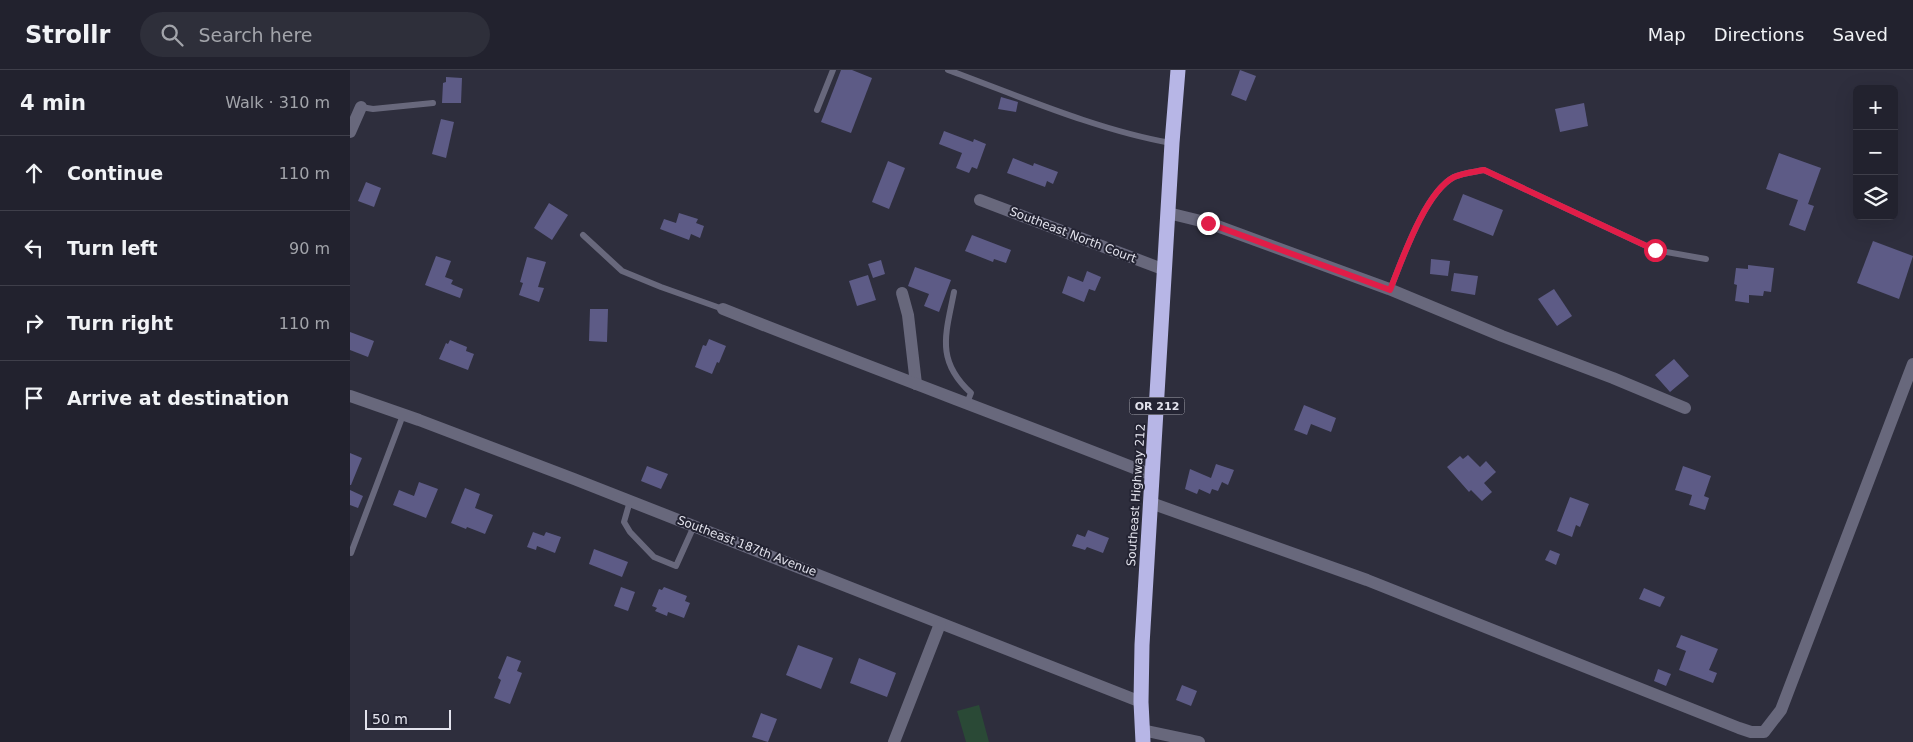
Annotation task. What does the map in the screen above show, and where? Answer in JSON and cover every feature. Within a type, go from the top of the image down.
[{"type":"highway","name":"Southeast Highway 212","points":[[1143,736],[1141,702],[1152,475],[1178,70]]},
{"type":"street","points":[[350,132],[361,107]]},
{"type":"street","name":"Southeast North Court","points":[[980,200],[1165,270]]},
{"type":"street","points":[[1168,213],[1208,223],[1390,290],[1685,408]]},
{"type":"street","points":[[902,293],[908,315],[916,384]]},
{"type":"street","points":[[723,309],[1152,475]]},
{"type":"street","points":[[1151,502],[1328,568],[1367,580],[1745,730],[1764,732],[1780,710],[1913,364]]},
{"type":"street","name":"Southeast 187th Avenue","points":[[350,396],[630,501],[1141,702]]},
{"type":"street","points":[[894,742],[940,624]]},
{"type":"street","points":[[1143,736],[1199,742]]},
{"type":"lane","points":[[817,110],[833,70]]},
{"type":"lane","points":[[948,70],[1106,127],[1143,138],[1172,143]]},
{"type":"lane","points":[[361,107],[373,109],[433,103]]},
{"type":"lane","points":[[1390,290],[1409,242],[1433,198],[1453,178],[1484,170],[1655,250],[1706,259]]},
{"type":"lane","points":[[583,235],[622,271],[661,288],[723,309]]},
{"type":"lane","points":[[954,292],[946,338],[947,358],[952,372],[971,393],[967,403]]},
{"type":"lane","points":[[351,553],[403,415]]},
{"type":"lane","points":[[630,501],[624,522],[630,532],[654,557],[676,566],[694,526]]},
{"type":"green space","points":[[979,705],[989,742],[966,742],[957,711]]},
{"type":"building","points":[[841,70],[852,70],[872,78],[851,133],[821,122]]},
{"type":"building","points":[[1240,70],[1256,76],[1246,101],[1231,95]]},
{"type":"building","points":[[446,77],[462,78],[461,103],[442,103],[443,83],[446,82]]},
{"type":"building","points":[[1001,97],[1018,102],[1016,112],[998,109]]},
{"type":"building","points":[[1584,103],[1588,126],[1560,132],[1555,109]]},
{"type":"building","points":[[441,119],[454,122],[446,158],[432,154]]},
{"type":"building","points":[[944,131],[973,142],[974,139],[986,144],[977,169],[972,167],[969,173],[956,168],[962,153],[939,144]]},
{"type":"building","points":[[1779,153],[1821,168],[1808,204],[1814,206],[1805,231],[1789,225],[1798,200],[1766,189]]},
{"type":"building","points":[[1013,158],[1033,166],[1034,163],[1058,172],[1053,184],[1047,181],[1045,187],[1007,173]]},
{"type":"building","points":[[888,161],[905,168],[889,209],[872,202]]},
{"type":"building","points":[[366,182],[381,188],[374,207],[358,201]]},
{"type":"building","points":[[1463,194],[1503,210],[1493,236],[1453,220]]},
{"type":"building","points":[[549,203],[568,215],[552,240],[534,228]]},
{"type":"building","points":[[679,213],[698,219],[696,223],[704,226],[700,238],[691,234],[689,240],[660,229],[664,219],[676,223]]},
{"type":"building","points":[[972,235],[1011,250],[1006,263],[994,259],[993,262],[965,251]]},
{"type":"building","points":[[1873,241],[1913,256],[1899,299],[1857,283]]},
{"type":"building","points":[[436,256],[451,261],[445,277],[453,280],[451,284],[463,289],[460,298],[425,285]]},
{"type":"building","points":[[527,257],[546,262],[538,287],[544,288],[539,302],[519,295],[523,283],[520,282]]},
{"type":"building","points":[[1431,259],[1450,261],[1448,276],[1430,274]]},
{"type":"building","points":[[881,260],[885,274],[873,278],[868,264]]},
{"type":"building","points":[[1748,265],[1774,268],[1771,292],[1764,291],[1763,296],[1749,295],[1749,303],[1735,301],[1737,285],[1734,284],[1736,268],[1748,269]]},
{"type":"building","points":[[915,267],[951,280],[939,312],[924,306],[929,294],[908,286]]},
{"type":"building","points":[[1087,271],[1101,277],[1095,291],[1089,289],[1084,302],[1062,293],[1068,276],[1083,282]]},
{"type":"building","points":[[1454,273],[1478,276],[1475,295],[1451,291]]},
{"type":"building","points":[[868,275],[876,300],[857,306],[849,281]]},
{"type":"building","points":[[1554,289],[1572,316],[1557,326],[1538,299]]},
{"type":"building","points":[[590,309],[608,309],[607,342],[589,341]]},
{"type":"building","points":[[350,332],[374,341],[368,357],[350,350]]},
{"type":"building","points":[[709,339],[726,346],[712,374],[695,367],[703,345],[706,346]]},
{"type":"building","points":[[450,340],[467,347],[466,351],[474,354],[468,370],[439,359],[446,343],[448,344]]},
{"type":"building","points":[[1674,359],[1689,376],[1670,392],[1655,375]]},
{"type":"building","points":[[1304,405],[1336,418],[1331,432],[1311,424],[1307,435],[1294,430]]},
{"type":"building","points":[[350,453],[362,458],[351,485],[350,485]]},
{"type":"building","points":[[1468,455],[1480,467],[1486,461],[1496,472],[1484,483],[1492,492],[1482,501],[1471,490],[1469,492],[1447,467],[1460,456],[1463,459]]},
{"type":"building","points":[[1216,464],[1234,470],[1228,485],[1222,482],[1218,491],[1212,489],[1210,494],[1199,489],[1197,494],[1185,489],[1190,469],[1211,478]]},
{"type":"building","points":[[647,466],[668,474],[661,489],[641,481]]},
{"type":"building","points":[[1683,466],[1711,476],[1704,496],[1709,498],[1705,510],[1689,505],[1692,495],[1675,490]]},
{"type":"building","points":[[419,482],[438,489],[426,518],[393,505],[399,490],[414,496]]},
{"type":"building","points":[[465,488],[480,494],[475,508],[493,515],[485,534],[451,523]]},
{"type":"building","points":[[350,490],[363,496],[358,508],[350,505]]},
{"type":"building","points":[[1570,497],[1589,504],[1580,527],[1576,525],[1572,537],[1557,531]]},
{"type":"building","points":[[1088,530],[1109,538],[1103,553],[1087,547],[1085,550],[1072,546],[1077,534],[1085,537]]},
{"type":"building","points":[[533,532],[544,536],[546,532],[561,537],[555,553],[537,546],[536,550],[527,547]]},
{"type":"building","points":[[594,549],[628,562],[622,577],[589,564]]},
{"type":"building","points":[[1550,550],[1560,554],[1556,565],[1545,560]]},
{"type":"building","points":[[621,587],[635,592],[628,611],[614,606]]},
{"type":"building","points":[[664,587],[687,596],[685,601],[690,603],[684,618],[668,612],[667,616],[655,611],[657,608],[652,606],[659,589],[662,590]]},
{"type":"building","points":[[1644,588],[1665,597],[1660,607],[1639,599]]},
{"type":"building","points":[[1681,635],[1718,649],[1709,670],[1717,673],[1713,683],[1679,670],[1686,651],[1676,647]]},
{"type":"building","points":[[798,645],[833,658],[821,689],[786,675]]},
{"type":"building","points":[[507,656],[521,661],[517,671],[522,673],[510,704],[494,698],[501,680],[498,678]]},
{"type":"building","points":[[859,658],[896,673],[887,697],[850,683]]},
{"type":"building","points":[[1658,669],[1671,674],[1666,686],[1654,681]]},
{"type":"building","points":[[1182,685],[1197,691],[1191,706],[1176,700]]},
{"type":"building","points":[[761,713],[777,719],[768,742],[752,737]]},
{"type":"route","points":[[1208,223],[1390,290],[1409,242],[1433,198],[1453,178],[1484,170],[1655,250]]}]
